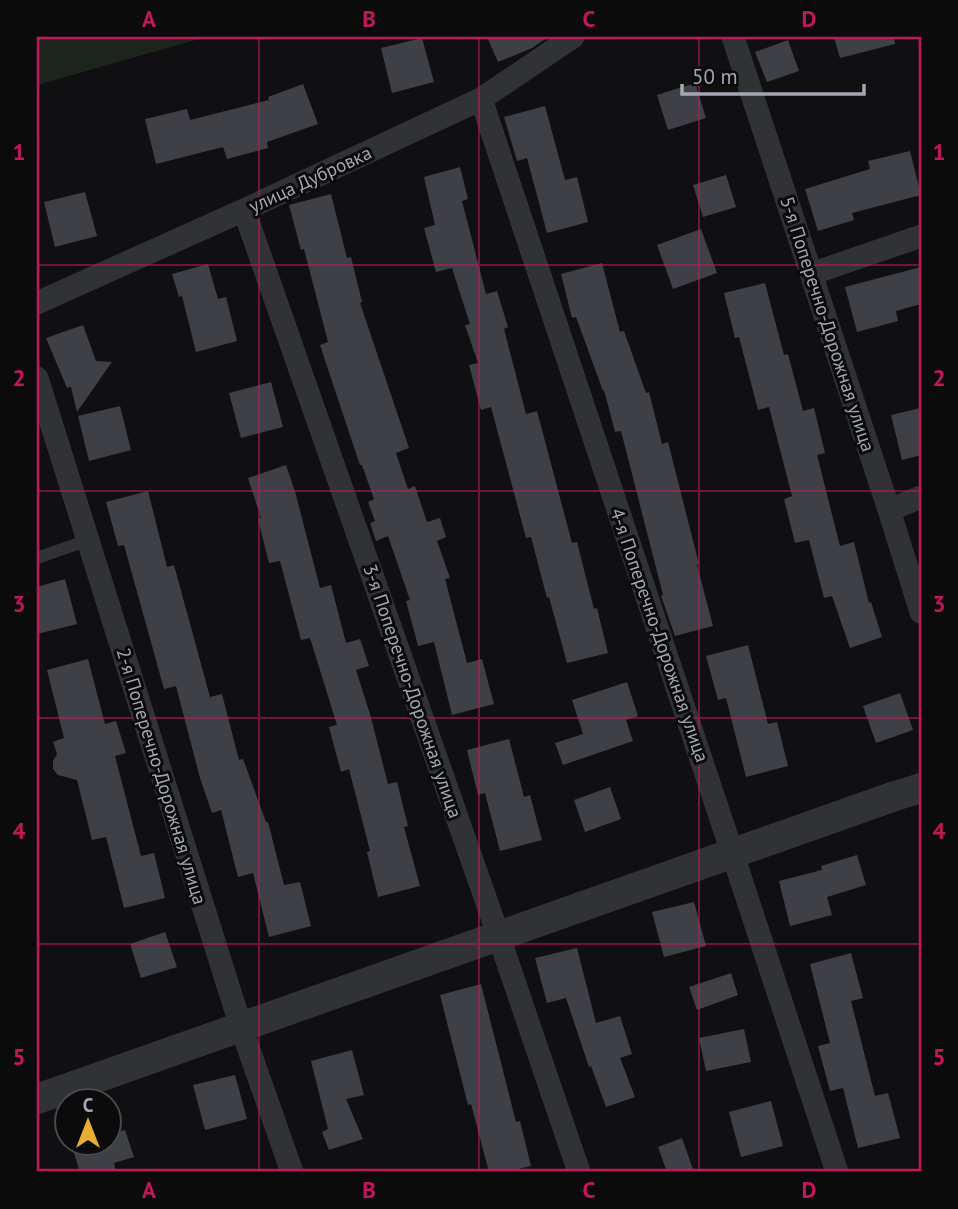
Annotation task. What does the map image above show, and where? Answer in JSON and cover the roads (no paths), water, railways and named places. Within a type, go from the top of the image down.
[{"type":"street","name":"улица Дубровка","points":[[37,303],[481,99],[573,37]]},
{"type":"street","name":"5-я Поперечно-Дорожная улица","points":[[733,37],[890,510],[921,612]]},
{"type":"street","name":"4-я Поперечно-Дорожная улица","points":[[481,99],[837,1172]]},
{"type":"street","name":"3-я Поперечно-Дорожная улица","points":[[244,210],[579,1172]]},
{"type":"street","points":[[811,274],[921,236]]},
{"type":"street","name":"2-я Поперечно-Дорожная улица","points":[[37,378],[241,1027],[292,1172]]},
{"type":"street","points":[[890,510],[921,497]]},
{"type":"street","points":[[37,1099],[732,852],[921,788]]},
{"type":"lane","points":[[37,558],[88,540]]}]
